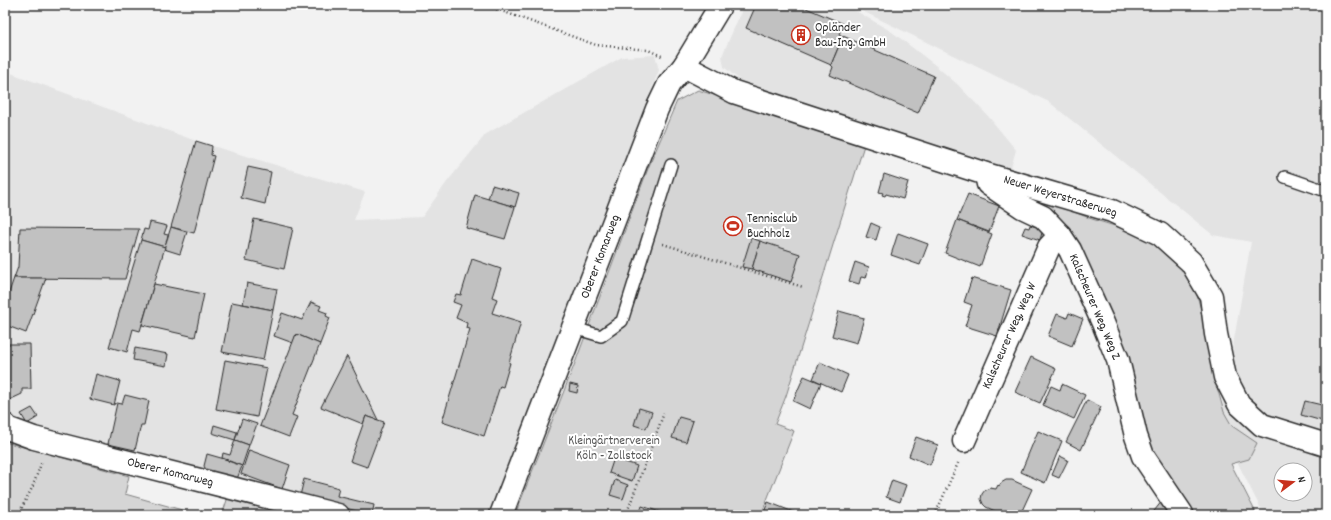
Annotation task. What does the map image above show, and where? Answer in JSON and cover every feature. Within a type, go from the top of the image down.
[{"type":"street","name":"Oberer Komarweg","points":[[501,515],[657,109],[669,84],[684,66],[719,8]]},
{"type":"street","name":"Neuer Weyerstraßerweg","points":[[684,66],[734,92],[986,174],[1112,211],[1160,234],[1191,262],[1211,296],[1224,377],[1239,404],[1262,426],[1326,445]]},
{"type":"street","name":"Kalscheurer Weg, Weg Z","points":[[986,174],[988,184],[1022,207],[1043,218],[1060,235],[1070,250],[1104,323],[1118,360],[1136,436],[1143,456],[1182,514]]},
{"type":"street","name":"Kalscheurer Weg, Weg W","points":[[964,441],[1049,246],[1060,235]]},
{"type":"street","name":"Oberer Komarweg","points":[[5,425],[7,428],[34,438],[338,515]]},
{"type":"lane","points":[[574,328],[601,336],[622,321],[671,165]]},
{"type":"lane","points":[[1285,177],[1326,191]]},
{"type":"path","points":[[485,5],[596,45],[648,50],[684,66]]},
{"type":"path","points":[[647,240],[803,287]]},
{"type":"path","points":[[626,515],[665,410]]},
{"type":"path","points":[[935,515],[963,452],[964,441]]},
{"type":"path","points":[[18,515],[32,488],[43,459]]},
{"type":"shaded area","points":[[744,5],[846,5],[892,32],[957,84],[988,116],[1016,150],[1010,171],[767,96],[743,83],[724,67],[722,56]]},
{"type":"shaded area","points":[[850,5],[1326,5],[1326,515],[1264,515],[1219,426],[1251,242],[1213,235],[1049,102]]},
{"type":"shaded area","points":[[655,55],[659,70],[490,515],[367,515],[238,481],[5,436],[5,71],[196,141],[365,192],[354,220],[422,217],[447,182],[486,134],[622,57]]},
{"type":"green space","name":"Tennisclub Buchholz","points":[[698,90],[865,142],[786,396],[775,424],[794,431],[761,515],[515,515],[575,363],[649,166],[677,101]]},
{"type":"green space","points":[[1025,193],[1092,219],[1141,234],[1179,261],[1196,292],[1206,327],[1210,362],[1224,412],[1232,426],[1257,443],[1249,459],[1231,464],[1257,515],[1183,515],[1144,448],[1115,332],[1020,198]]},
{"type":"green space","points":[[5,442],[129,476],[125,494],[200,515],[5,515]]},
{"type":"green space","points":[[228,497],[303,515],[222,515]]},
{"type":"building","name":"Opländer Bau-Ing. GmbH","points":[[756,5],[799,5],[844,24],[839,34],[843,36],[831,65],[746,28]]},
{"type":"building","points":[[843,36],[934,76],[918,113],[830,75],[833,67],[831,65]]},
{"type":"building","points":[[196,141],[212,146],[211,155],[214,156],[194,233],[171,227]]},
{"type":"building","points":[[248,167],[271,172],[265,204],[241,198]]},
{"type":"building","points":[[884,174],[908,182],[903,199],[886,194],[885,196],[882,195],[883,193],[879,192]]},
{"type":"building","points":[[492,185],[519,193],[515,207],[488,199]]},
{"type":"building","points":[[968,194],[999,206],[989,232],[957,220]]},
{"type":"building","points":[[475,195],[515,207],[505,239],[466,228]]},
{"type":"building","points":[[254,219],[293,228],[284,269],[246,260]]},
{"type":"building","points":[[957,220],[992,234],[980,267],[945,253]]},
{"type":"building","points":[[150,222],[167,226],[164,234],[168,235],[165,247],[141,240],[144,229],[148,230]]},
{"type":"building","points":[[871,223],[880,227],[876,240],[866,237]]},
{"type":"building","points":[[1030,225],[1043,229],[1040,240],[1022,234],[1025,227],[1029,228]]},
{"type":"building","points":[[171,227],[187,232],[180,254],[164,249]]},
{"type":"building","points":[[20,228],[139,229],[125,279],[14,278],[18,267]]},
{"type":"building","points":[[898,233],[928,244],[920,265],[891,255]]},
{"type":"building","points":[[751,238],[760,241],[752,269],[742,267]]},
{"type":"building","points":[[141,240],[165,247],[140,331],[133,329],[127,352],[109,347]]},
{"type":"building","points":[[760,241],[800,254],[791,282],[752,269]]},
{"type":"building","points":[[472,259],[501,269],[492,297],[497,299],[492,313],[521,322],[503,387],[500,386],[484,436],[442,422],[470,329],[466,328],[467,323],[456,318],[461,305],[453,302],[456,294],[461,295]]},
{"type":"building","points":[[855,262],[869,267],[866,278],[861,277],[859,284],[849,281]]},
{"type":"building","points":[[14,278],[46,278],[26,333],[5,325],[5,304]]},
{"type":"building","points":[[972,278],[1011,290],[997,336],[965,326],[972,305],[964,302]]},
{"type":"building","points":[[247,283],[277,289],[273,310],[243,304]]},
{"type":"building","points":[[154,284],[204,294],[195,337],[142,325]]},
{"type":"building","points":[[232,302],[273,310],[263,360],[222,352]]},
{"type":"building","points":[[311,302],[321,306],[319,310],[327,313],[326,316],[330,318],[320,344],[296,334],[293,343],[274,336],[282,313],[302,320]]},
{"type":"building","points":[[839,311],[864,318],[857,343],[832,336]]},
{"type":"building","points":[[1069,313],[1083,319],[1072,346],[1048,336],[1057,314],[1067,318]]},
{"type":"building","points":[[296,334],[320,344],[292,415],[297,417],[289,437],[260,426]]},
{"type":"building","points":[[5,344],[30,344],[31,389],[22,389],[22,394],[5,402]]},
{"type":"building","points":[[135,348],[168,354],[166,366],[133,360]]},
{"type":"building","points":[[347,356],[378,420],[366,416],[363,424],[321,407]]},
{"type":"building","points":[[1031,357],[1056,369],[1040,403],[1015,392]]},
{"type":"building","points":[[225,360],[267,368],[257,417],[216,409]]},
{"type":"building","points":[[820,362],[848,375],[841,392],[813,379]]},
{"type":"building","points":[[96,374],[120,381],[114,405],[90,399]]},
{"type":"building","points":[[804,376],[821,383],[810,409],[793,401]]},
{"type":"building","points":[[570,384],[578,386],[577,393],[569,391]]},
{"type":"building","points":[[1062,384],[1085,395],[1074,419],[1043,405],[1051,386],[1060,390]]},
{"type":"building","points":[[125,395],[149,401],[144,425],[141,425],[135,450],[108,444],[117,403],[122,404]]},
{"type":"building","points":[[1087,400],[1101,407],[1081,450],[1066,442]]},
{"type":"building","points":[[1305,401],[1326,406],[1326,422],[1301,415]]},
{"type":"building","points":[[32,408],[38,417],[27,424],[21,414]]},
{"type":"building","points":[[639,408],[652,412],[646,429],[634,425]]},
{"type":"building","points":[[366,416],[384,422],[367,467],[350,461]]},
{"type":"building","points":[[679,417],[693,421],[686,442],[672,438]]},
{"type":"building","points":[[242,419],[257,424],[249,445],[235,440]]},
{"type":"building","points":[[214,425],[237,432],[235,440],[212,433]]},
{"type":"building","points":[[1038,431],[1062,441],[1045,483],[1021,472]]},
{"type":"building","points":[[916,437],[938,445],[930,465],[909,456]]},
{"type":"building","points":[[235,440],[249,445],[242,466],[222,458],[223,453],[230,455]]},
{"type":"building","points":[[249,450],[290,465],[282,489],[241,474]]},
{"type":"building","points":[[207,454],[242,466],[237,479],[206,470],[204,466]]},
{"type":"building","points":[[1060,456],[1068,460],[1059,478],[1052,475]]},
{"type":"building","points":[[614,458],[637,466],[632,481],[609,473]]},
{"type":"building","points":[[304,479],[339,488],[337,496],[374,505],[372,515],[300,496]]},
{"type":"building","points":[[615,480],[628,485],[623,499],[610,495]]},
{"type":"building","points":[[892,480],[906,485],[900,502],[886,497]]},
{"type":"building","points":[[1006,480],[1012,480],[1032,489],[1020,515],[1004,515],[986,507],[981,499],[985,490],[990,488],[996,489],[998,485],[999,486]]},
{"type":"building","points":[[1162,501],[1178,515],[1151,515]]},
{"type":"building","points":[[768,502],[796,513],[796,515],[763,515]]},
{"type":"building","points":[[642,506],[669,515],[639,515]]},
{"type":"place","name":"Opländer Bau-Ing. GmbH","points":[[801,35]]},
{"type":"place","name":"Tennisclub Buchholz","points":[[733,226]]},
{"type":"park label","name":"Kleingärtnerverein Köln - Zollstock","points":[[614,448]]}]
